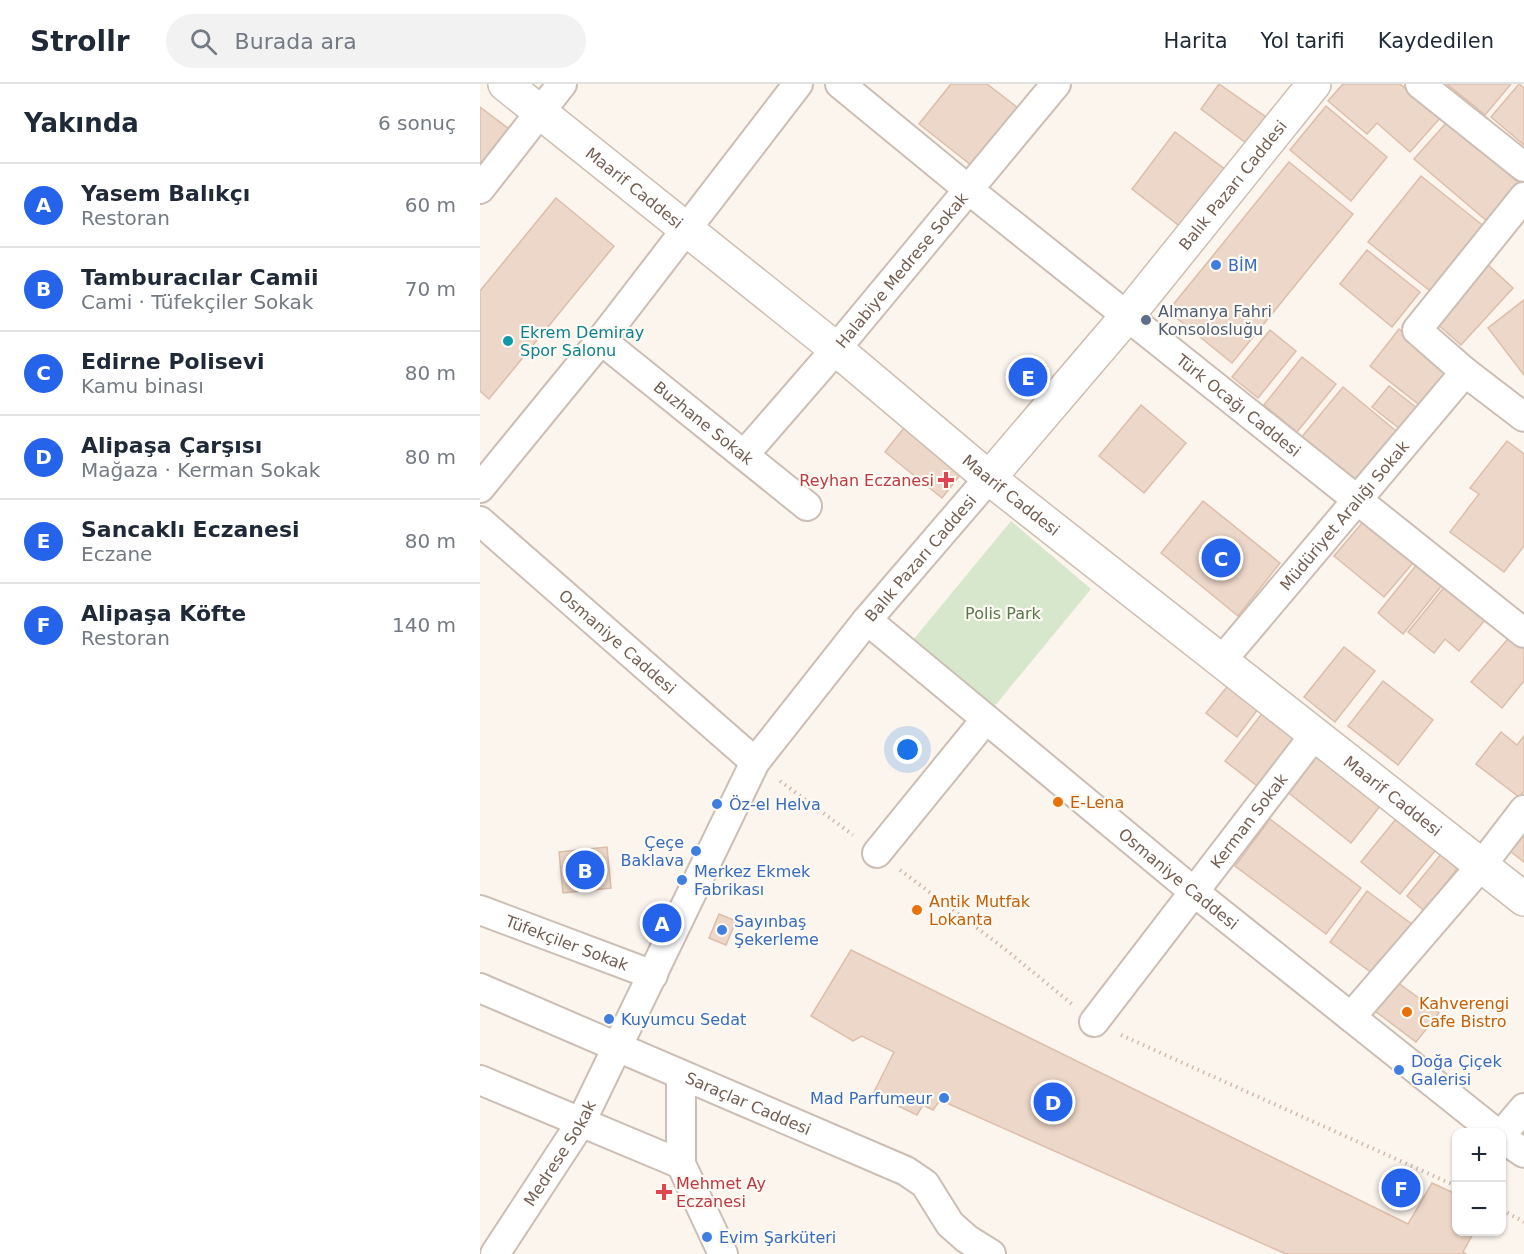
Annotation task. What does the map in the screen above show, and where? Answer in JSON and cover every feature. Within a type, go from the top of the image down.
[{"type":"street","name":"Maarif Caddesi","points":[[505,84],[836,349],[989,478],[1223,659],[1524,899]]},
{"type":"street","points":[[480,189],[562,84]]},
{"type":"street","points":[[480,488],[601,340],[798,84]]},
{"type":"street","name":"Türk Ocağı Caddesi","points":[[840,84],[969,190],[1524,633]]},
{"type":"street","name":"Halabiye Medrese Sokak","points":[[744,455],[836,349],[1056,84]]},
{"type":"street","name":"Balık Pazarı Caddesi","points":[[619,1048],[755,762],[867,620],[1128,315],[1314,84]]},
{"type":"street","points":[[1420,84],[1524,167]]},
{"type":"street","points":[[1524,197],[1417,330],[1465,372],[1524,417]]},
{"type":"street","name":"Buzhane Sokak","points":[[601,340],[807,506]]},
{"type":"street","name":"Müdüriyet Aralığı Sokak","points":[[1223,659],[1465,372]]},
{"type":"street","name":"Osmaniye Caddesi","points":[[480,520],[755,762]]},
{"type":"street","name":"Osmaniye Caddesi","points":[[867,620],[1193,891],[1490,1128]]},
{"type":"street","points":[[877,853],[986,719]]},
{"type":"street","name":"Kerman Sokak","points":[[1094,1022],[1316,733]]},
{"type":"street","points":[[1351,1017],[1481,866],[1524,810]]},
{"type":"street","name":"Tüfekçiler Sokak","points":[[480,910],[653,975]]},
{"type":"street","name":"Saraçlar Caddesi","points":[[480,988],[906,1171],[925,1184],[950,1224],[967,1239],[991,1254]]},
{"type":"street","name":"Medrese Sokak","points":[[495,1254],[580,1124],[619,1048]]},
{"type":"street","points":[[681,1075],[681,1164],[723,1254]]},
{"type":"street","points":[[480,1080],[580,1124],[681,1164]]},
{"type":"street","points":[[1506,1131],[1524,1108]]},
{"type":"street","points":[[1506,1139],[1524,1153]]},
{"type":"path","points":[[1506,1212],[1524,1222]]},
{"type":"green space","name":"Polis Park","points":[[1011,521],[1091,589],[994,707],[913,640]]},
{"type":"building","points":[[951,84],[987,84],[1022,111],[976,169],[919,124]]},
{"type":"building","points":[[1219,84],[1266,117],[1246,143],[1201,109]]},
{"type":"building","points":[[1343,84],[1400,84],[1440,118],[1410,152],[1377,123],[1367,134],[1328,101]]},
{"type":"building","points":[[1447,84],[1511,84],[1485,115]]},
{"type":"building","points":[[1519,84],[1524,88],[1524,145],[1491,117]]},
{"type":"building","points":[[1326,106],[1387,157],[1351,201],[1290,150]]},
{"type":"building","points":[[480,107],[513,132],[480,176]]},
{"type":"building","points":[[1447,122],[1520,184],[1488,222],[1414,159]]},
{"type":"building","points":[[1175,132],[1226,170],[1182,228],[1132,189]]},
{"type":"building","points":[[1289,162],[1353,214],[1232,363],[1168,311]]},
{"type":"building","points":[[1421,176],[1486,228],[1434,294],[1368,242]]},
{"type":"building","name":"Ekrem Demiray Spor Salonu","points":[[556,198],[614,246],[489,399],[480,391],[480,291]]},
{"type":"building","points":[[1367,250],[1420,292],[1392,327],[1340,284]]},
{"type":"building","points":[[1486,263],[1513,288],[1461,345],[1434,321]]},
{"type":"building","points":[[1524,300],[1524,375],[1488,328]]},
{"type":"building","points":[[1399,329],[1451,370],[1422,407],[1370,366]]},
{"type":"building","points":[[1270,330],[1296,351],[1258,398],[1232,377]]},
{"type":"building","points":[[1302,357],[1336,384],[1297,432],[1264,405]]},
{"type":"building","points":[[1389,386],[1417,408],[1400,429],[1372,407]]},
{"type":"building","points":[[1343,387],[1401,435],[1360,486],[1301,438]]},
{"type":"building","points":[[1141,405],[1186,443],[1144,493],[1099,456]]},
{"type":"building","points":[[907,424],[964,470],[942,498],[885,452]]},
{"type":"building","points":[[1507,441],[1524,454],[1524,546],[1504,572],[1450,532],[1479,494],[1470,488]]},
{"type":"building","points":[[1203,501],[1280,563],[1238,616],[1161,553]]},
{"type":"building","points":[[1368,516],[1418,557],[1384,597],[1334,556]]},
{"type":"building","points":[[1422,558],[1447,579],[1403,634],[1378,613]]},
{"type":"building","points":[[1450,580],[1490,614],[1459,651],[1445,639],[1434,653],[1408,632]]},
{"type":"building","points":[[1513,633],[1524,642],[1524,681],[1502,708],[1471,682]]},
{"type":"building","points":[[1344,647],[1375,671],[1335,722],[1304,697]]},
{"type":"building","points":[[1238,673],[1268,696],[1237,737],[1206,713]]},
{"type":"building","points":[[1383,681],[1433,720],[1398,765],[1348,726]]},
{"type":"building","points":[[1264,711],[1300,740],[1261,789],[1225,761]]},
{"type":"building","points":[[1501,732],[1517,745],[1524,736],[1524,791],[1519,797],[1476,764]]},
{"type":"building","points":[[1313,744],[1384,801],[1351,843],[1280,786]]},
{"type":"building","points":[[1400,814],[1439,846],[1400,894],[1361,862]]},
{"type":"building","points":[[1270,819],[1361,888],[1326,934],[1235,866]]},
{"type":"building","points":[[1524,826],[1524,862],[1506,848]]},
{"type":"building","points":[[607,847],[611,888],[563,893],[559,852]]},
{"type":"building","points":[[1441,854],[1457,869],[1424,911],[1407,896]]},
{"type":"building","points":[[1367,891],[1413,925],[1376,976],[1330,942]]},
{"type":"building","name":"Sayınbaş Şekerleme","points":[[719,914],[736,921],[726,945],[709,938]]},
{"type":"building","points":[[851,950],[1408,1224],[1432,1183],[1452,1192],[1452,1236],[1472,1236],[1463,1252],[1466,1254],[1286,1254],[940,1100],[933,1110],[923,1105],[917,1115],[873,1094],[894,1052],[862,1036],[853,1041],[811,1016]]},
{"type":"building","name":"Kahverengi Cafe Bistro","points":[[1397,982],[1439,1013],[1416,1042],[1375,1011]]},
{"type":"place","name":"BİM","points":[[1216,265]]},
{"type":"place","name":"Almanya Fahri Konsolosluğu","points":[[1146,320]]},
{"type":"place","name":"Ekrem Demiray Spor Salonu","points":[[508,341]]},
{"type":"place","name":"Sancaklı Eczanesi","points":[[1028,377]]},
{"type":"place","name":"Reyhan Eczanesi","points":[[946,480]]},
{"type":"place","name":"Edirne Polisevi","points":[[1221,558]]},
{"type":"place","name":"E-Lena","points":[[1058,802]]},
{"type":"place","name":"Öz-el Helva","points":[[717,804]]},
{"type":"place","name":"Çeçe Baklava","points":[[696,851]]},
{"type":"place","name":"Tamburacılar Camii","points":[[585,870]]},
{"type":"place","name":"Merkez Ekmek Fabrikası","points":[[682,880]]},
{"type":"place","name":"Antik Mutfak Lokanta","points":[[917,910]]},
{"type":"place","name":"Yasem Balıkçı","points":[[662,923]]},
{"type":"place","name":"Sayınbaş Şekerleme","points":[[722,930]]},
{"type":"place","name":"Kahverengi Cafe Bistro","points":[[1407,1012]]},
{"type":"place","name":"Kuyumcu Sedat","points":[[609,1019]]},
{"type":"place","name":"Doğa Çiçek Galerisi","points":[[1399,1070]]},
{"type":"place","name":"Mad Parfumeur","points":[[944,1098]]},
{"type":"place","name":"Alipaşa Çarşısı","points":[[1053,1102]]},
{"type":"place","name":"Alipaşa Köfte","points":[[1401,1188]]},
{"type":"place","name":"Mehmet Ay Eczanesi","points":[[664,1192]]},
{"type":"place","name":"Evim Şarküteri","points":[[707,1237]]}]
